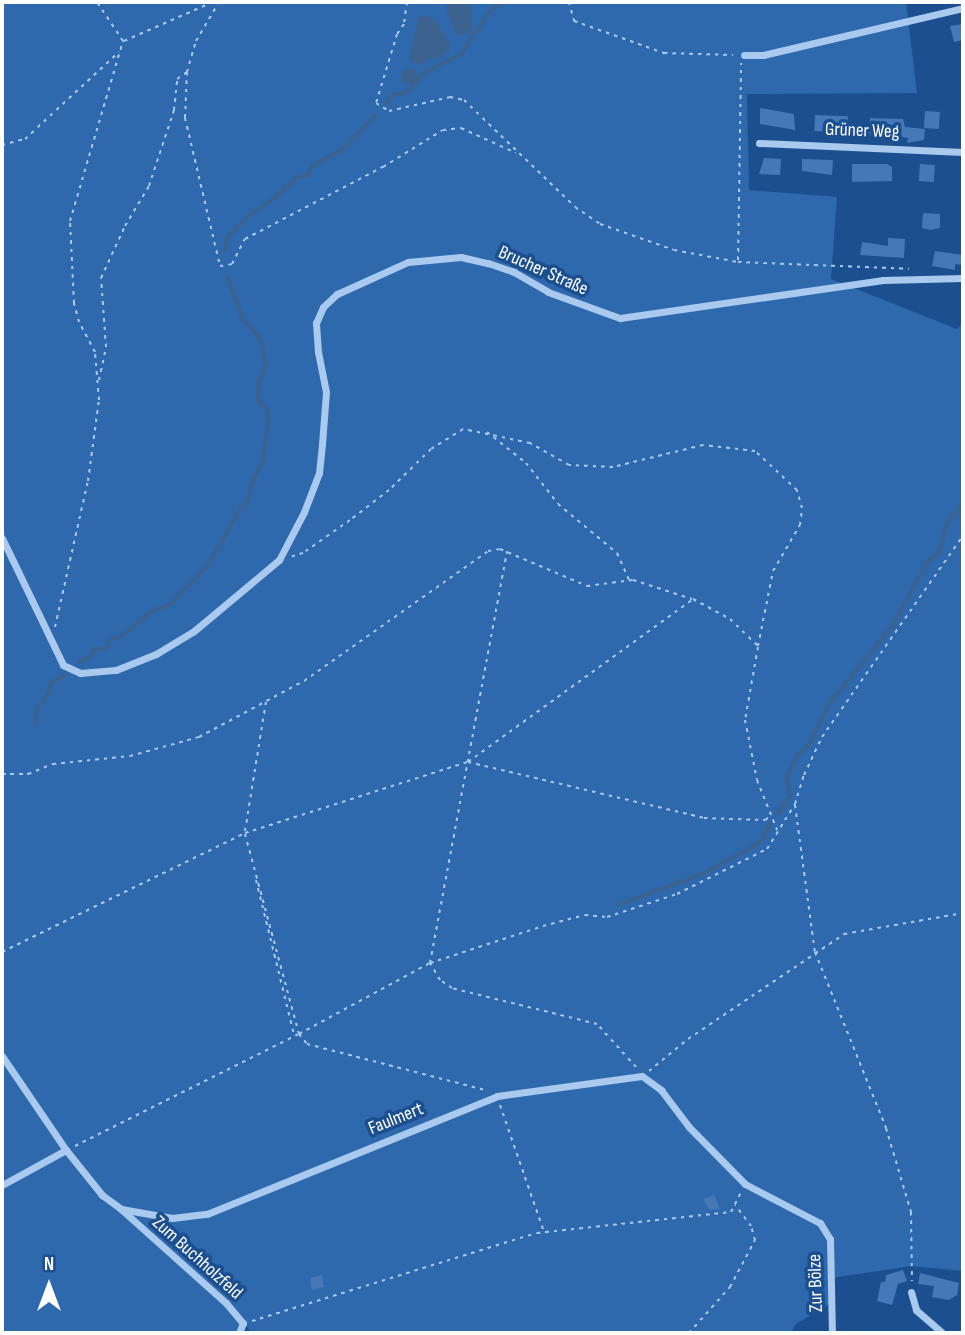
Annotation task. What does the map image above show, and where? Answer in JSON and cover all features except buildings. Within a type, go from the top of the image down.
[{"type":"street","points":[[744,55],[763,55],[963,8]]},
{"type":"street","name":"Grüner Weg","points":[[759,143],[963,152]]},
{"type":"street","name":"Brucher Straße","points":[[50,641],[63,665],[80,673],[116,670],[156,654],[194,631],[279,560],[294,534],[319,473],[326,392],[318,352],[316,323],[323,307],[337,294],[408,262],[461,257],[488,263],[514,272],[548,292],[620,318],[883,280],[963,278]]},
{"type":"street","points":[[2,538],[50,641]]},
{"type":"street","points":[[2,1056],[66,1150],[102,1195],[121,1209]]},
{"type":"street","points":[[642,1076],[661,1090],[689,1127],[745,1184]]},
{"type":"street","name":"Faulmert","points":[[121,1209],[172,1218],[207,1214],[501,1096],[642,1076]]},
{"type":"street","points":[[2,1185],[66,1150]]},
{"type":"street","name":"Zur Bölze","points":[[745,1184],[820,1223],[830,1239],[832,1333]]},
{"type":"street","name":"Zum Buchholzfeld","points":[[121,1209],[243,1323],[239,1333]]},
{"type":"street","points":[[911,1292],[916,1310],[942,1333]]},
{"type":"path","points":[[50,641],[61,611],[88,481],[99,400],[95,352],[79,322],[74,303],[70,221],[123,41],[97,2]]},
{"type":"path","points":[[123,41],[213,2]]},
{"type":"path","points":[[219,2],[195,41],[187,72],[185,118],[220,266],[232,264],[245,239],[383,167],[443,130],[461,128],[517,153]]},
{"type":"path","points":[[407,2],[404,24],[397,34],[376,103],[389,111],[450,97],[464,100],[575,207],[600,224],[674,250],[738,262],[912,270]]},
{"type":"path","points":[[569,2],[575,21],[664,53],[744,55],[740,68],[738,262]]},
{"type":"path","points":[[2,145],[25,139],[110,57],[121,51]]},
{"type":"path","points":[[99,384],[106,346],[101,278],[154,175],[174,110],[177,79],[187,72]]},
{"type":"path","points":[[279,560],[303,553],[350,520],[389,490],[431,449],[463,429],[530,443],[569,465],[613,467],[703,444],[755,451],[797,490],[802,508],[800,525],[774,571],[745,720],[757,780],[778,831]]},
{"type":"path","points":[[486,432],[526,463],[558,504],[617,553],[627,570],[629,581]]},
{"type":"path","points":[[66,1150],[299,1034],[430,962],[543,926],[585,915],[607,916],[677,894],[767,849],[795,804],[804,775],[822,737],[963,536]]},
{"type":"path","points":[[2,774],[28,774],[54,764],[130,756],[199,737],[303,681],[488,551],[507,551],[587,586],[629,581],[692,599],[730,619],[758,646]]},
{"type":"path","points":[[507,551],[430,962],[440,980],[452,988],[597,1024],[634,1062],[642,1076],[688,1039],[844,934],[963,913]]},
{"type":"path","points":[[2,952],[245,832],[468,762],[692,599]]},
{"type":"path","points":[[266,701],[245,832],[294,1036]]},
{"type":"path","points":[[468,762],[704,818],[765,820],[771,816]]},
{"type":"path","points":[[795,804],[815,952],[899,1164],[911,1212],[911,1292]]},
{"type":"path","points":[[245,832],[299,1034],[307,1044],[501,1096],[544,1233]]},
{"type":"path","points":[[243,1323],[544,1233],[731,1212],[745,1184]]},
{"type":"path","points":[[688,1333],[730,1287],[755,1240],[751,1226],[735,1204]]},
{"type":"shaded area","points":[[2,2],[906,2],[917,93],[747,94],[749,190],[837,197],[831,279],[957,329],[963,322],[963,1271],[911,1266],[832,1278],[833,1302],[796,1324],[791,1333],[252,1333],[244,1324],[239,1333],[2,1333]]},
{"type":"shaded area","points":[[444,2],[471,2],[472,34],[456,35]]},
{"type":"shaded area","points":[[418,16],[433,17],[450,43],[449,50],[439,58],[427,59],[423,65],[409,61]]},
{"type":"shaded area","points":[[409,68],[417,76],[409,84],[401,76]]},
{"type":"waterway","points":[[386,103],[393,95],[407,92],[425,73],[462,53],[492,9],[506,2]]},
{"type":"waterway","points":[[224,251],[228,237],[247,217],[276,197],[297,177],[308,175],[312,166],[343,149],[375,116]]},
{"type":"waterway","points":[[79,662],[92,655],[94,649],[105,649],[110,640],[122,636],[151,612],[172,603],[209,564],[241,507],[248,501],[253,480],[263,461],[268,422],[267,410],[258,401],[259,383],[266,362],[260,339],[243,320],[228,278]]},
{"type":"waterway","points":[[777,814],[790,796],[787,778],[797,756],[808,746],[828,705],[893,625],[928,561],[939,553],[948,520],[963,505]]},
{"type":"waterway","points":[[35,724],[38,707],[49,694],[51,683],[65,675]]},
{"type":"waterway","points":[[618,905],[702,874],[754,846],[763,839],[770,823]]}]
